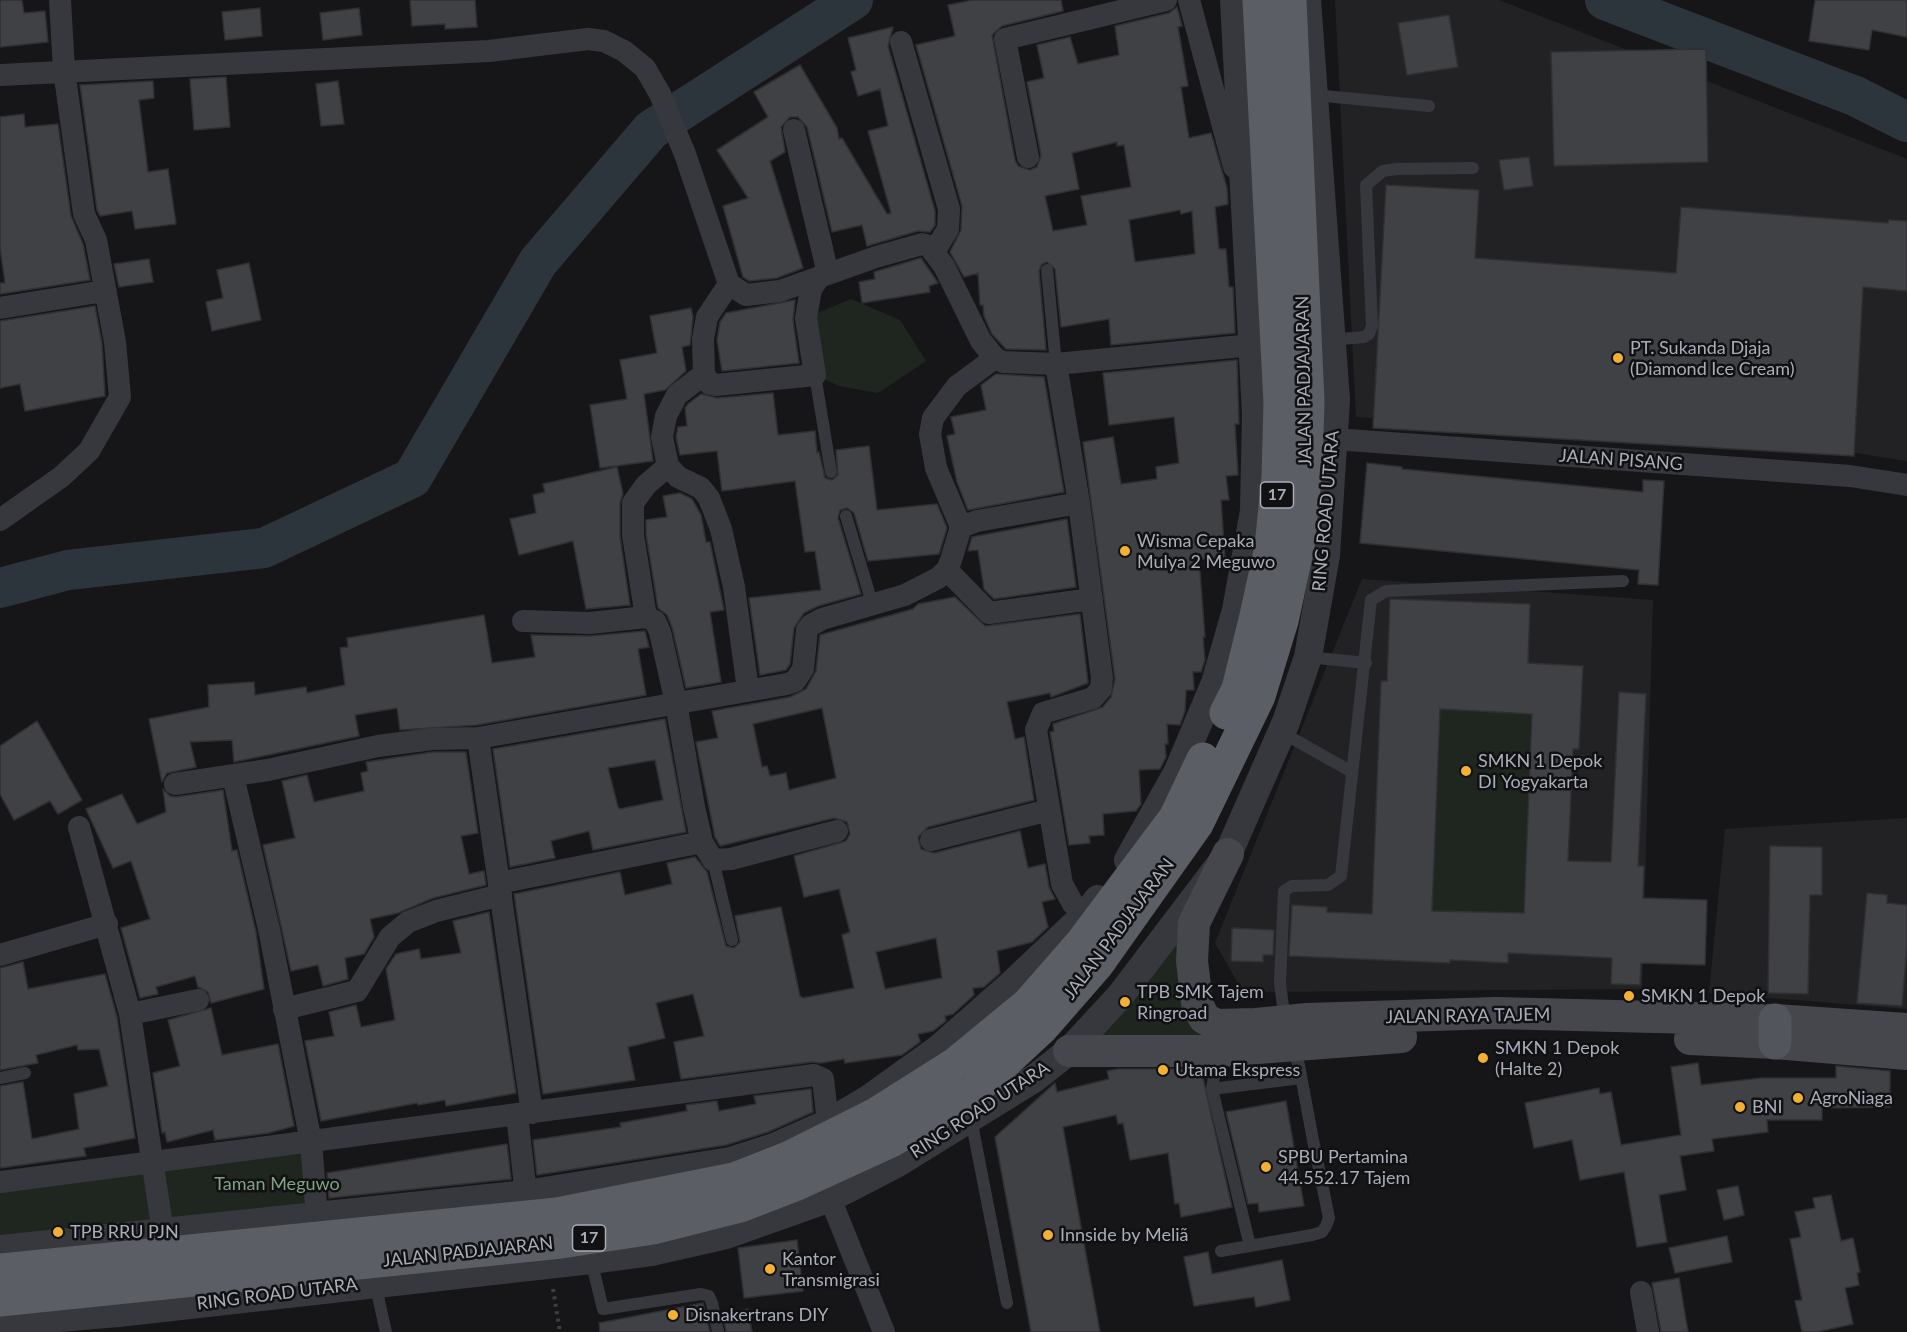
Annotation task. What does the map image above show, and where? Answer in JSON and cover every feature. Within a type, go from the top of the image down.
[{"type":"highway","name":"JALAN PADJAJARAN","points":[[0,1270],[422,1217],[557,1214],[734,1179],[790,1157],[876,1114],[955,1064],[1028,1004],[1083,941],[1175,818],[1238,689],[1271,547],[1277,489],[1280,403],[1259,0]]},
{"type":"highway","name":"JALAN PADJAJARAN","points":[[0,1300],[538,1245],[652,1228],[740,1206],[797,1184],[891,1141],[973,1092],[1042,1028],[1104,956],[1197,824],[1259,696],[1282,621],[1296,556],[1306,470],[1311,215],[1290,0]]},
{"type":"main road","points":[[1222,1038],[1216,1025],[1204,1018],[1197,1003],[1192,961],[1194,923],[1228,854]]},
{"type":"main road","name":"JALAN RAYA TAJEM","points":[[1069,1051],[1496,1013],[1775,1031],[1907,1029]]},
{"type":"main road","name":"JALAN RAYA TAJEM","points":[[1775,1031],[1907,1053]]},
{"type":"street","points":[[0,520],[61,477],[89,451],[115,410],[120,397],[115,342],[96,240],[84,214],[64,69],[60,0]]},
{"type":"street","points":[[1028,157],[1005,39],[1166,0]]},
{"type":"street","points":[[1189,0],[1245,209]]},
{"type":"street","points":[[0,1249],[317,1217],[422,1217],[526,1194],[730,1161],[774,1147],[828,1123],[870,1098],[937,1050],[1087,913],[1126,862],[1166,796],[1205,710],[1229,638],[1249,547],[1256,482],[1252,345],[1234,0]]},
{"type":"street","name":"RING ROAD UTARA","points":[[0,1323],[119,1322],[375,1283],[651,1252],[726,1235],[830,1198],[971,1119],[1035,1078],[1069,1051],[1120,996],[1228,854],[1281,732],[1308,657],[1326,555],[1336,400],[1331,340],[1311,215],[1313,95],[1307,0]]},
{"type":"street","points":[[0,75],[64,69],[489,51],[588,39],[604,41],[624,51],[645,68],[660,94],[685,154],[729,284],[746,294],[760,295],[780,291],[913,245],[928,246],[934,252],[981,341],[995,358],[1003,362],[1025,365],[1056,364],[1252,345]]},
{"type":"street","points":[[901,42],[950,209],[948,229],[934,252]]},
{"type":"street","points":[[794,130],[823,276]]},
{"type":"street","points":[[729,284],[707,318],[703,339],[704,374],[710,384],[716,385],[815,375],[806,318],[811,289],[823,276]]},
{"type":"street","points":[[0,308],[104,291]]},
{"type":"street","points":[[175,784],[233,776],[378,746],[432,739],[478,738],[787,684],[801,676],[805,660],[807,630],[816,621],[873,606],[924,587],[947,570],[961,527],[936,468],[930,434],[933,418],[957,386],[995,358]]},
{"type":"street","points":[[1056,364],[1079,503],[1102,678],[1101,689],[1093,698],[1042,713],[1036,730],[1062,884],[1073,904],[1087,913]]},
{"type":"street","points":[[704,374],[677,395],[666,416],[662,437],[668,466],[678,477],[701,488],[709,498],[722,528],[734,587],[748,690]]},
{"type":"street","name":"JALAN PISANG","points":[[1334,439],[1850,476],[1907,485]]},
{"type":"street","points":[[646,617],[633,535],[633,503],[646,485],[668,466]]},
{"type":"street","points":[[961,527],[977,521],[1079,503]]},
{"type":"street","points":[[947,570],[989,613],[1092,599]]},
{"type":"street","points":[[523,621],[590,623],[646,617],[654,621],[660,632],[708,851]]},
{"type":"street","points":[[478,738],[500,889],[524,1114],[526,1194]]},
{"type":"street","points":[[233,776],[269,929],[311,1142],[317,1217]]},
{"type":"street","points":[[931,840],[1049,810]]},
{"type":"street","points":[[79,827],[130,1014],[163,1232]]},
{"type":"street","points":[[284,1009],[357,992],[390,937],[408,922],[500,889],[708,851],[754,853],[837,831]]},
{"type":"street","points":[[0,955],[107,924]]},
{"type":"street","points":[[130,1014],[198,1000]]},
{"type":"street","points":[[0,1182],[814,1074],[823,1079],[828,1123]]},
{"type":"street","points":[[830,1198],[884,1332]]},
{"type":"street","points":[[1641,1292],[1648,1332]]},
{"type":"lane","points":[[1313,95],[1429,106]]},
{"type":"lane","points":[[1331,340],[1364,337],[1372,326],[1366,185],[1373,178],[1390,170],[1473,168]]},
{"type":"lane","points":[[1047,270],[1056,364]]},
{"type":"lane","points":[[815,375],[831,472]]},
{"type":"lane","points":[[846,516],[873,606]]},
{"type":"lane","points":[[1221,1251],[1322,1232],[1329,1218],[1301,1078],[1287,1032],[1280,983],[1284,891],[1292,886],[1328,885],[1341,876],[1366,663],[1371,600],[1386,591],[1623,581]]},
{"type":"lane","points":[[1308,657],[1366,663]]},
{"type":"lane","points":[[1281,732],[1352,772]]},
{"type":"lane","points":[[708,851],[732,940]]},
{"type":"lane","points":[[1222,1038],[1212,1089],[1250,1246]]},
{"type":"lane","points":[[0,1078],[25,1073]]},
{"type":"lane","points":[[1212,1089],[1301,1078]]},
{"type":"lane","points":[[971,1119],[1007,1303]]},
{"type":"lane","points":[[591,1260],[603,1309],[701,1294],[709,1296],[718,1332]]},
{"type":"lane","points":[[375,1283],[386,1332]]},
{"type":"path","points":[[549,1264],[560,1332]]},
{"type":"shaded area","points":[[1335,0],[1499,0],[1907,159],[1907,461],[1856,453],[1356,417]]},
{"type":"shaded area","name":"SMKN 1 Depok DI Yogyakarta","points":[[1362,579],[1653,600],[1642,989],[1243,992],[1215,943]]},
{"type":"shaded area","points":[[1907,818],[1907,1009],[1709,993],[1725,829]]},
{"type":"green space","points":[[851,299],[900,320],[926,361],[878,393],[839,386],[817,376],[808,317]]},
{"type":"green space","points":[[1440,709],[1574,716],[1531,723],[1524,913],[1432,911]]},
{"type":"green space","points":[[1190,923],[1214,1047],[1083,1045]]},
{"type":"green space","name":"Taman Meguwo","points":[[311,1142],[317,1217],[0,1249],[0,1182]]},
{"type":"building","points":[[0,0],[22,0],[24,13],[45,11],[48,42],[0,47]]},
{"type":"building","points":[[410,0],[475,0],[477,27],[445,29],[445,24],[412,26]]},
{"type":"building","points":[[973,0],[1061,0],[1063,11],[1002,26],[992,35],[1015,160],[1018,166],[1030,170],[1037,167],[1041,155],[1027,82],[1044,78],[1037,45],[1070,37],[1078,64],[1119,55],[1115,26],[1169,13],[1177,7],[1182,26],[1178,27],[1188,86],[1181,87],[1189,138],[1211,133],[1227,188],[1228,204],[1215,207],[1219,249],[1226,249],[1229,287],[1233,287],[1235,333],[1111,345],[1109,319],[1061,327],[1055,269],[1047,262],[1042,264],[1039,271],[1046,350],[1006,349],[992,334],[984,316],[983,305],[980,305],[978,273],[964,277],[950,252],[961,230],[962,206],[916,45],[955,36],[948,5]],"holes":[[[1117,142],[1117,146],[1124,145],[1131,187],[1081,196],[1087,225],[1053,231],[1045,196],[1079,189],[1072,153]],[[1180,210],[1181,214],[1192,211],[1195,254],[1135,262],[1129,220]]]},
{"type":"building","points":[[1815,0],[1907,0],[1907,37],[1872,30],[1869,50],[1809,41]]},
{"type":"building","points":[[260,8],[262,36],[225,40],[222,12]]},
{"type":"building","points":[[359,8],[362,35],[323,40],[320,13]]},
{"type":"building","points":[[1449,15],[1458,67],[1407,75],[1398,23]]},
{"type":"building","points":[[893,27],[888,46],[935,211],[935,225],[930,232],[918,231],[867,246],[862,225],[832,232],[807,127],[798,117],[790,117],[781,127],[785,152],[770,161],[803,268],[777,278],[749,281],[743,277],[723,206],[748,198],[717,150],[768,117],[754,92],[800,65],[837,128],[839,139],[842,138],[887,214],[891,213],[868,131],[888,126],[880,89],[858,96],[851,72],[856,70],[848,38]]},
{"type":"building","points":[[1706,49],[1708,162],[1554,166],[1551,52]]},
{"type":"building","points":[[226,77],[230,127],[194,130],[190,79]]},
{"type":"building","points":[[153,81],[154,98],[139,100],[148,172],[168,169],[176,224],[135,229],[132,211],[100,216],[97,210],[80,85]]},
{"type":"building","points":[[338,81],[344,124],[321,126],[316,84]]},
{"type":"building","points":[[24,114],[25,127],[58,124],[71,216],[83,244],[90,280],[0,294],[0,283],[5,283],[0,248],[0,117]]},
{"type":"building","points":[[1529,157],[1533,186],[1504,190],[1499,160]]},
{"type":"building","name":"PT. Sukanda Djaja (Diamond Ice Cream)","points":[[1386,185],[1479,190],[1475,258],[1676,273],[1681,207],[1888,223],[1889,220],[1907,221],[1907,291],[1863,287],[1854,456],[1373,428]]},
{"type":"building","points":[[921,258],[938,283],[929,286],[930,292],[862,303],[859,282],[875,279],[874,272]]},
{"type":"building","points":[[149,259],[153,282],[119,287],[114,264]]},
{"type":"building","points":[[249,263],[261,320],[212,331],[206,302],[223,298],[217,270]]},
{"type":"building","points":[[795,300],[793,320],[799,363],[722,371],[717,340],[720,322],[726,313]]},
{"type":"building","points":[[95,306],[102,344],[105,396],[25,411],[20,384],[0,388],[0,321]]},
{"type":"building","points":[[691,308],[693,317],[690,345],[682,347],[686,371],[665,390],[644,394],[653,461],[600,468],[590,405],[627,399],[620,360],[657,353],[650,316]]},
{"type":"building","points":[[1237,360],[1239,424],[1235,424],[1238,475],[1226,476],[1229,500],[1221,500],[1225,559],[1199,559],[1205,637],[1203,637],[1205,660],[1201,672],[1193,672],[1194,690],[1186,690],[1185,711],[1180,725],[1167,724],[1166,757],[1160,769],[1139,770],[1141,804],[1136,811],[1103,814],[1104,835],[1089,836],[1090,843],[1069,845],[1050,732],[1054,731],[1053,724],[1103,707],[1111,697],[1115,679],[1083,442],[1113,437],[1121,484],[1157,479],[1156,467],[1179,463],[1174,417],[1109,425],[1103,373]]},
{"type":"building","points":[[996,374],[1044,377],[1064,492],[968,510],[957,482],[947,436],[955,434],[951,417],[986,410],[981,385]]},
{"type":"building","points":[[773,393],[778,435],[815,431],[817,453],[819,452],[825,478],[832,480],[838,475],[836,450],[869,446],[877,510],[937,504],[947,528],[939,554],[868,561],[854,513],[847,508],[840,510],[838,518],[861,594],[818,606],[804,613],[794,628],[790,664],[786,670],[760,675],[749,598],[821,590],[815,551],[805,552],[795,481],[722,491],[717,451],[680,455],[676,437],[678,427],[687,426],[685,408],[701,394],[717,398]]},
{"type":"building","points":[[1367,463],[1402,467],[1402,469],[1643,492],[1643,480],[1664,481],[1658,585],[1638,584],[1639,570],[1360,543]]},
{"type":"building","points":[[617,467],[623,494],[620,503],[620,537],[630,605],[586,609],[573,541],[519,555],[510,519],[536,513],[533,495],[545,492],[543,484]]},
{"type":"building","points":[[680,493],[692,499],[701,515],[706,542],[710,542],[724,610],[710,612],[721,682],[686,688],[672,627],[667,615],[658,608],[646,534],[646,520],[667,517],[663,496]]},
{"type":"building","points":[[1067,519],[1076,587],[994,599],[984,589],[978,550],[968,551],[972,537]]},
{"type":"building","points":[[955,597],[985,626],[1080,614],[1088,683],[1051,697],[1050,693],[1007,702],[1015,739],[1024,737],[1034,800],[928,827],[918,837],[921,849],[934,853],[1020,831],[1028,868],[1045,864],[1049,887],[1055,899],[1042,902],[1048,927],[1032,942],[997,951],[1000,973],[984,987],[973,988],[974,995],[953,1014],[945,1016],[946,1021],[933,1031],[918,1034],[920,1042],[902,1055],[845,1063],[844,1059],[821,1063],[812,1062],[681,1079],[674,1042],[704,1036],[693,994],[656,1003],[665,1038],[628,1047],[635,1080],[543,1094],[514,894],[620,872],[625,895],[672,884],[667,863],[695,857],[707,872],[726,946],[734,948],[740,942],[735,916],[781,907],[800,996],[803,998],[854,988],[842,935],[850,932],[839,889],[804,897],[794,856],[846,841],[850,834],[847,822],[834,818],[720,846],[715,837],[696,742],[718,738],[712,711],[790,697],[806,689],[816,671],[820,635],[913,609],[918,604]],"holes":[[[822,708],[836,778],[789,790],[786,773],[770,776],[767,766],[762,767],[753,724]],[[936,938],[942,978],[885,989],[876,952]]]},
{"type":"building","points":[[1390,599],[1530,604],[1528,663],[1583,666],[1579,749],[1573,749],[1568,861],[1611,862],[1619,692],[1646,694],[1638,866],[1644,866],[1643,898],[1707,900],[1705,965],[1641,963],[1640,985],[1611,984],[1612,958],[1508,953],[1508,963],[1450,960],[1450,963],[1289,956],[1292,905],[1327,907],[1327,912],[1372,914],[1381,681],[1387,681]],"holes":[[[1440,709],[1532,714],[1524,913],[1432,911]]]},
{"type":"building","points":[[484,615],[492,663],[535,657],[531,635],[590,636],[645,631],[649,647],[638,649],[646,695],[477,725],[400,730],[397,708],[355,715],[359,736],[234,762],[232,740],[190,742],[196,767],[167,773],[162,782],[149,719],[209,707],[208,685],[254,682],[255,695],[306,687],[307,693],[345,685],[340,648],[348,647],[347,638]]},
{"type":"building","points":[[665,719],[686,832],[593,850],[589,831],[551,841],[555,858],[510,867],[493,749]],"holes":[[[655,760],[663,800],[620,809],[608,768]]]},
{"type":"building","points":[[37,721],[82,800],[58,814],[50,801],[14,820],[0,794],[0,746]]},
{"type":"building","points":[[433,752],[466,752],[478,833],[461,836],[469,874],[484,871],[486,885],[433,898],[398,913],[370,919],[374,937],[364,954],[345,958],[348,979],[323,986],[318,965],[291,971],[263,845],[295,838],[282,781],[307,775],[314,802],[364,791],[361,773],[368,771],[366,762]]},
{"type":"building","points":[[163,789],[170,796],[176,797],[223,790],[232,851],[237,850],[256,932],[264,989],[211,1003],[208,992],[198,987],[195,976],[156,987],[158,994],[140,998],[121,928],[150,919],[131,861],[113,868],[86,809],[122,794],[137,824],[166,812]]},
{"type":"building","points":[[1770,846],[1822,847],[1822,895],[1810,895],[1808,994],[1768,993]]},
{"type":"building","points":[[1867,893],[1887,895],[1887,903],[1907,905],[1907,947],[1902,1006],[1857,1003]]},
{"type":"building","points":[[489,912],[516,1093],[446,1106],[445,1100],[418,1105],[417,1103],[321,1121],[305,1041],[334,1036],[329,1012],[356,1005],[361,1027],[395,1020],[386,969],[396,954],[419,949],[421,959],[461,953],[453,921]]},
{"type":"building","points":[[1232,928],[1274,930],[1273,955],[1263,955],[1263,962],[1231,961]]},
{"type":"building","points":[[23,962],[28,989],[105,974],[117,1017],[135,1138],[84,1148],[86,1156],[0,1168],[0,1086],[23,1082],[32,1139],[79,1129],[74,1094],[108,1086],[99,1049],[78,1050],[77,1045],[36,1055],[38,1063],[0,1070],[0,968]]},
{"type":"building","points":[[211,1008],[222,1055],[278,1044],[294,1126],[269,1133],[215,1140],[213,1130],[167,1142],[165,1132],[162,1133],[153,1073],[180,1066],[168,1020]]},
{"type":"building","points":[[1698,1063],[1701,1085],[1761,1078],[1836,1078],[1836,1066],[1890,1071],[1890,1107],[1822,1108],[1822,1120],[1767,1120],[1768,1132],[1712,1139],[1714,1151],[1680,1156],[1686,1190],[1659,1195],[1667,1242],[1637,1247],[1624,1172],[1580,1180],[1572,1140],[1534,1148],[1525,1103],[1599,1088],[1600,1094],[1611,1092],[1621,1145],[1681,1135],[1671,1067]]},
{"type":"building","points":[[1201,1069],[1232,1207],[1181,1217],[1179,1203],[1175,1204],[1168,1153],[1130,1160],[1123,1123],[1118,1124],[1116,1115],[1063,1127],[1100,1332],[1031,1332],[995,1137],[1055,1083],[1057,1092],[1109,1079],[1107,1071]]},
{"type":"building","points":[[811,1089],[813,1112],[768,1132],[726,1145],[537,1175],[533,1140],[621,1127],[620,1123],[687,1111],[686,1105],[717,1101],[719,1111],[756,1104],[754,1096]]},
{"type":"building","points":[[1286,1101],[1304,1206],[1259,1212],[1258,1203],[1248,1204],[1226,1112]]},
{"type":"building","points":[[507,1144],[511,1179],[329,1198],[327,1173]]},
{"type":"building","points":[[1738,1186],[1744,1215],[1724,1220],[1717,1190]]},
{"type":"building","points":[[1831,1195],[1841,1241],[1853,1238],[1860,1272],[1857,1273],[1859,1285],[1845,1288],[1853,1324],[1817,1332],[1802,1332],[1795,1301],[1802,1300],[1790,1239],[1801,1237],[1795,1212],[1815,1208],[1813,1198]]},
{"type":"building","points":[[1727,1236],[1732,1262],[1675,1273],[1669,1248]]},
{"type":"building","name":"Kantor Transmigrasi","points":[[797,1240],[803,1291],[744,1298],[738,1248]]},
{"type":"building","points":[[1208,1252],[1212,1274],[1282,1260],[1290,1300],[1256,1307],[1254,1297],[1194,1306],[1184,1257]]},
{"type":"building","points":[[1679,1278],[1688,1332],[1661,1332],[1652,1283]]},
{"type":"building","name":"Disnakertrans DIY","points":[[703,1303],[710,1332],[600,1332],[599,1323]]},
{"type":"building","points":[[748,1309],[752,1332],[726,1332],[723,1314]]},
{"type":"waterway","points":[[0,588],[68,570],[264,548],[412,478],[538,262],[651,130],[853,0]]},
{"type":"waterway","points":[[1605,0],[1855,96],[1907,122]]},
{"type":"place","name":"PT. Sukanda Djaja (Diamond Ice Cream)","points":[[1618,358]]},
{"type":"place","name":"Wisma Cepaka Mulya 2 Meguwo","points":[[1125,551]]},
{"type":"place","name":"SMKN 1 Depok DI Yogyakarta","points":[[1466,771]]},
{"type":"place","name":"SMKN 1 Depok","points":[[1629,996]]},
{"type":"place","name":"TPB SMK Tajem Ringroad","points":[[1125,1002]]},
{"type":"place","name":"SMKN 1 Depok (Halte 2)","points":[[1483,1058]]},
{"type":"place","name":"Utama Ekspress","points":[[1163,1070]]},
{"type":"place","name":"AgroNiaga","points":[[1798,1098]]},
{"type":"place","name":"BNI","points":[[1740,1107]]},
{"type":"place","name":"SPBU Pertamina 44.552.17 Tajem","points":[[1266,1167]]},
{"type":"place","name":"TPB RRU PJN","points":[[58,1232]]},
{"type":"place","name":"Innside by Meliã","points":[[1048,1235]]},
{"type":"place","name":"Kantor Transmigrasi","points":[[770,1269]]},
{"type":"place","name":"Disnakertrans DIY","points":[[673,1315]]}]
